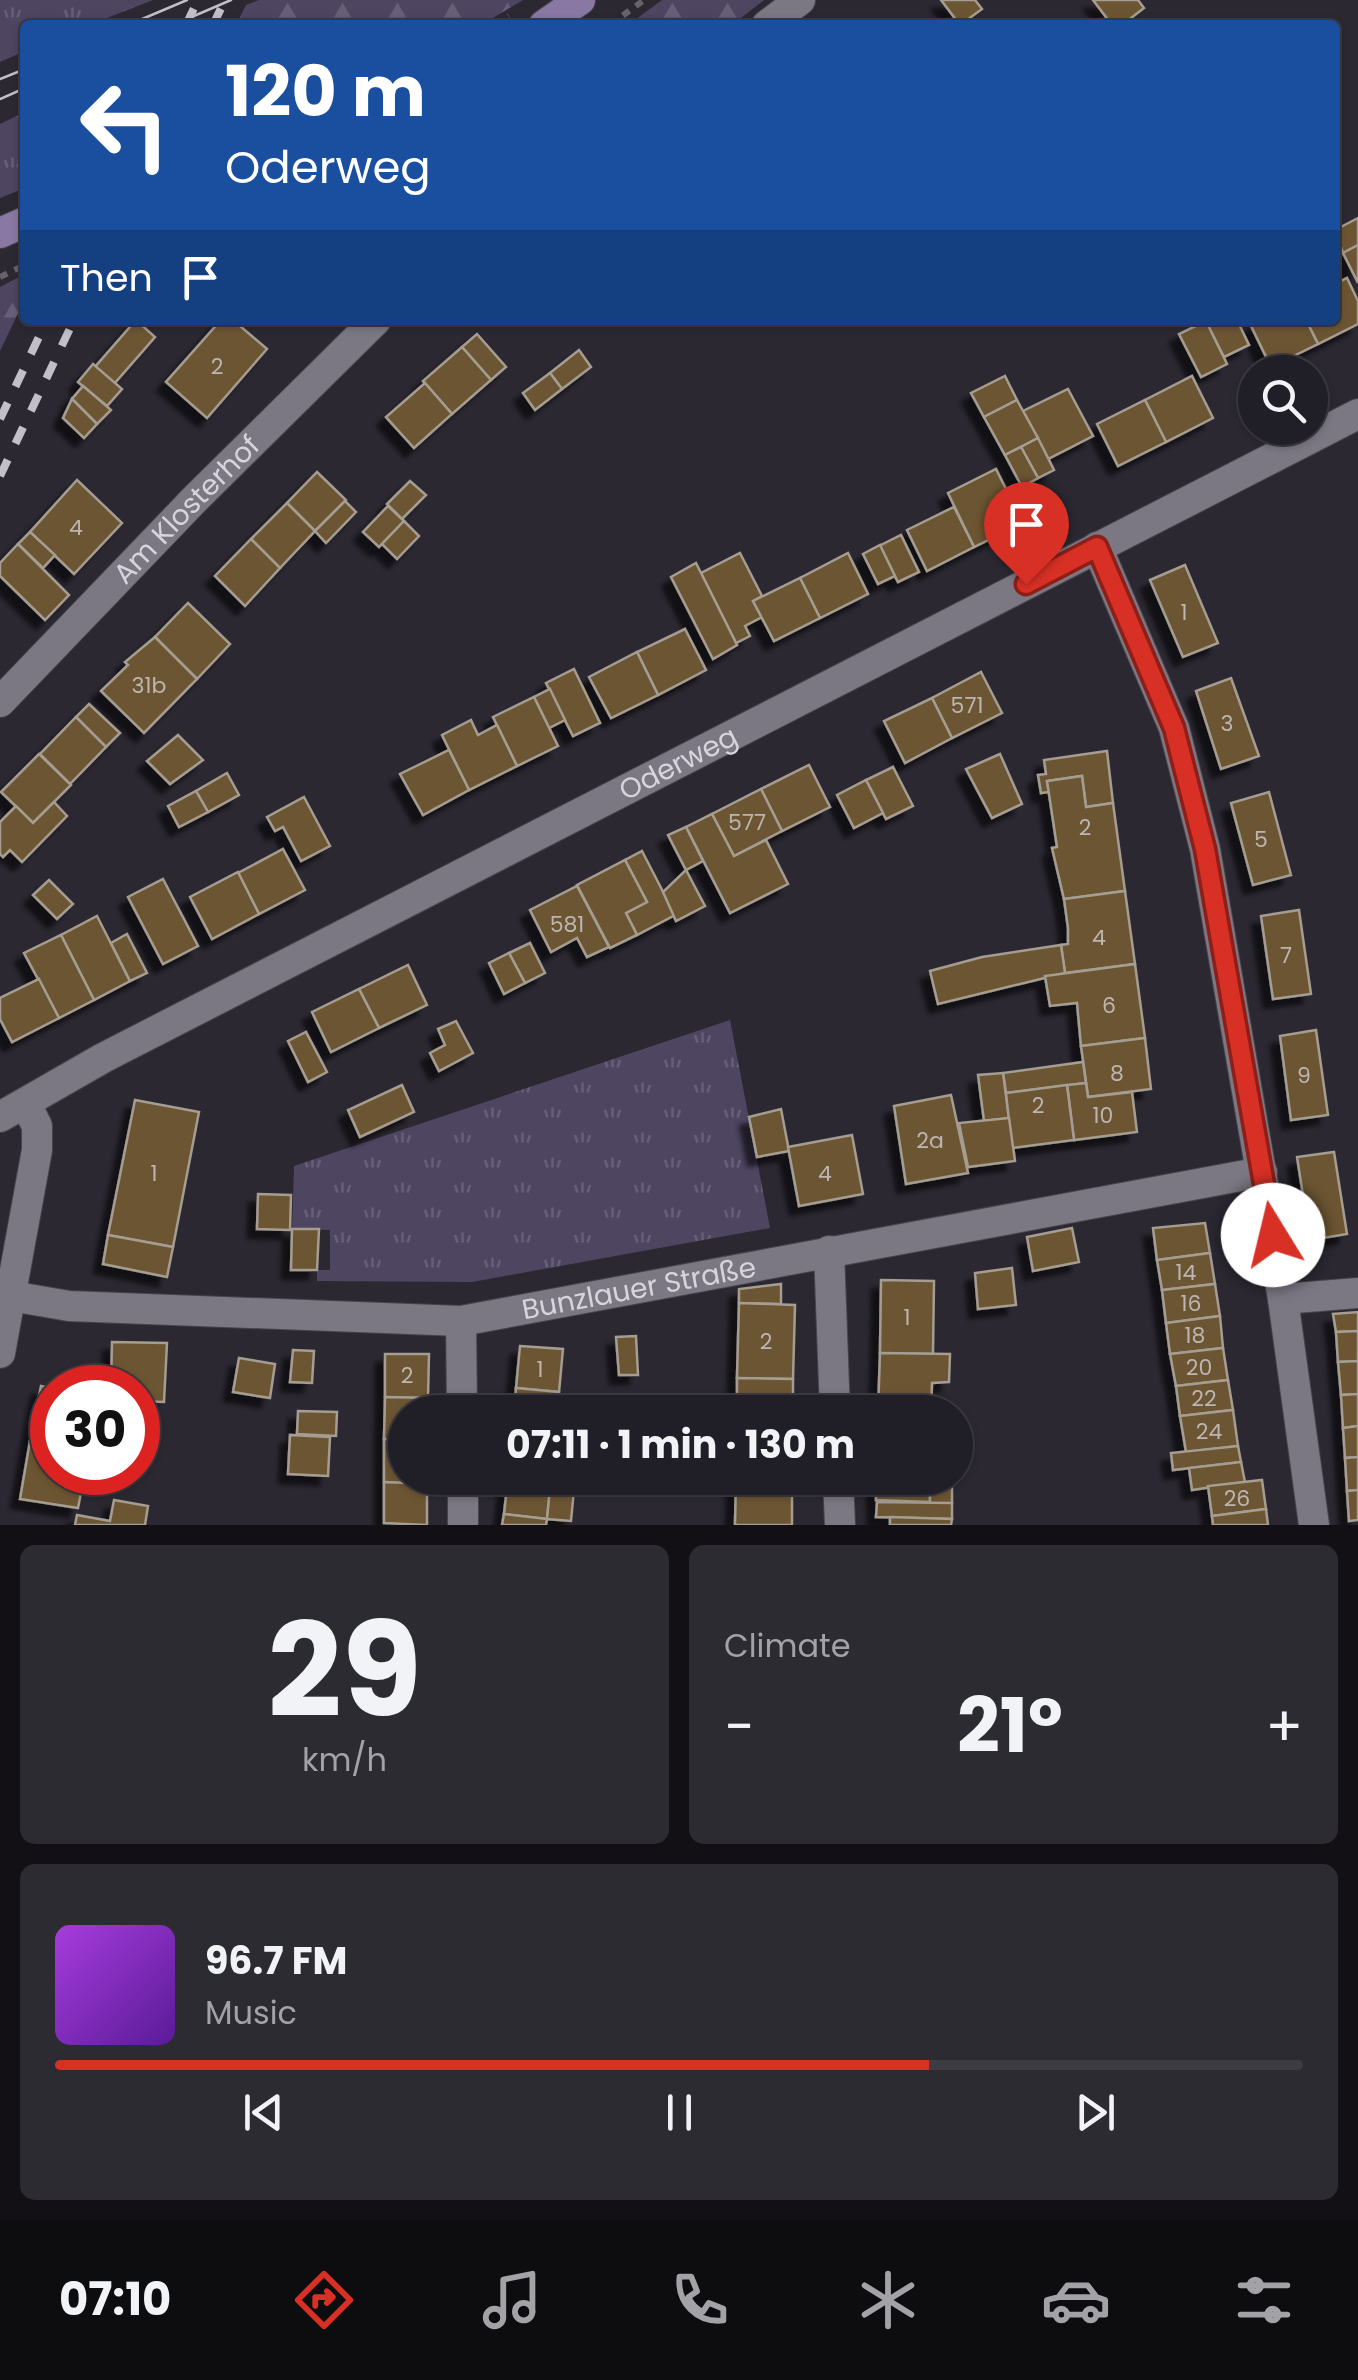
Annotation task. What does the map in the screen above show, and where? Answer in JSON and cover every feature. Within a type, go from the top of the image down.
[{"type":"main road","points":[[551,20],[580,0]]},
{"type":"street","points":[[774,20],[800,0]]},
{"type":"street","name":"Am Klosterhof","points":[[0,702],[371,325]]},
{"type":"street","name":"Oderweg","points":[[13,1110],[103,1058],[1358,414]]},
{"type":"street","points":[[1097,547],[1174,728],[1205,849],[1284,1298],[1314,1525]]},
{"type":"street","points":[[0,1354],[38,1150],[38,1126],[13,1110]]},
{"type":"street","name":"Bunzlauer Straße","points":[[10,1296],[69,1306],[462,1321],[1262,1172]]},
{"type":"street","points":[[829,1251],[834,1395]]},
{"type":"street","points":[[1284,1298],[1358,1293]]},
{"type":"street","points":[[462,1321],[462,1395]]},
{"type":"street","points":[[463,1495],[463,1525]]},
{"type":"street","points":[[839,1495],[840,1525]]},
{"type":"path","points":[[617,20],[644,0]]},
{"type":"green space","points":[[0,0],[153,0],[102,20],[20,20],[20,53],[0,62]]},
{"type":"green space","points":[[259,0],[523,0],[489,20],[238,20],[246,5]]},
{"type":"green space","points":[[662,0],[764,0],[738,20],[635,20]]},
{"type":"green space","points":[[20,114],[20,190],[0,198],[0,124]]},
{"type":"green space","points":[[20,277],[20,309],[0,351],[0,287]]},
{"type":"green space","points":[[730,1020],[770,1228],[472,1282],[317,1281],[317,1270],[330,1270],[330,1230],[292,1229],[294,1166]]},
{"type":"building","points":[[941,0],[975,0],[982,9],[967,20],[956,20]]},
{"type":"building","points":[[1093,0],[1138,0],[1144,8],[1128,20],[1108,20]]},
{"type":"building","points":[[1358,218],[1358,245],[1343,253],[1340,244],[1340,227]]},
{"type":"building","points":[[1358,245],[1358,283],[1343,253]]},
{"type":"building","points":[[1347,278],[1358,301],[1358,324],[1318,344],[1308,325],[1340,325],[1340,282]]},
{"type":"building","points":[[132,325],[142,325],[155,337],[114,384],[95,367]]},
{"type":"building","points":[[217,325],[239,325],[267,349],[207,418],[166,382]]},
{"type":"building","points":[[1198,325],[1208,325],[1227,364],[1201,377],[1179,334]]},
{"type":"building","points":[[1208,325],[1239,325],[1249,345],[1224,357]]},
{"type":"building","points":[[1253,325],[1308,325],[1318,344],[1296,355],[1265,355]]},
{"type":"building","points":[[477,334],[506,367],[491,380],[462,347]]},
{"type":"building","points":[[462,347],[491,380],[452,414],[423,381]]},
{"type":"building","points":[[579,350],[591,367],[562,389],[550,373]]},
{"type":"building","points":[[93,364],[122,389],[107,406],[78,382]]},
{"type":"building","points":[[550,373],[562,389],[535,410],[523,393]]},
{"type":"building","points":[[1005,376],[1017,400],[984,417],[971,393]]},
{"type":"building","points":[[1192,376],[1213,418],[1166,442],[1145,400]]},
{"type":"building","points":[[425,383],[452,414],[414,448],[386,417]]},
{"type":"building","points":[[83,386],[111,410],[97,424],[72,399]]},
{"type":"building","points":[[1068,389],[1093,436],[1048,459],[1023,411]]},
{"type":"building","points":[[72,399],[97,424],[84,438],[63,418]]},
{"type":"building","points":[[1017,400],[1038,438],[1005,455],[984,417]]},
{"type":"building","points":[[1145,400],[1166,442],[1118,466],[1097,424]]},
{"type":"building","points":[[1038,438],[1054,470],[1038,478],[1021,447]]},
{"type":"building","points":[[1021,447],[1038,478],[1022,487],[1005,455]]},
{"type":"building","points":[[996,469],[1023,523],[974,547],[948,493]]},
{"type":"building","points":[[317,472],[346,500],[315,531],[287,503]]},
{"type":"building","points":[[77,480],[122,523],[74,574],[30,532]]},
{"type":"building","points":[[410,481],[426,495],[402,519],[387,504]]},
{"type":"building","points":[[345,501],[356,512],[326,543],[315,531]]},
{"type":"building","points":[[287,503],[315,531],[280,568],[251,539]]},
{"type":"building","points":[[388,506],[404,521],[379,547],[363,532]]},
{"type":"building","points":[[954,507],[974,547],[927,571],[907,530]]},
{"type":"building","points":[[404,521],[419,536],[397,559],[382,544]]},
{"type":"building","points":[[30,532],[55,555],[43,568],[18,544]]},
{"type":"building","points":[[901,535],[919,572],[898,582],[879,546]]},
{"type":"building","points":[[251,539],[280,568],[245,606],[215,576]]},
{"type":"building","points":[[18,544],[69,595],[45,620],[0,576],[0,563]]},
{"type":"building","points":[[880,545],[895,576],[878,584],[863,554]]},
{"type":"building","points":[[740,553],[762,596],[753,601],[762,617],[745,626],[750,636],[736,643],[701,573]]},
{"type":"building","points":[[848,553],[868,594],[820,618],[800,578]]},
{"type":"building","points":[[696,563],[737,645],[713,659],[671,577]]},
{"type":"building","points":[[1185,565],[1218,643],[1183,657],[1150,580]]},
{"type":"building","points":[[800,578],[820,618],[774,641],[753,601]]},
{"type":"building","points":[[188,603],[230,644],[197,679],[155,637]]},
{"type":"building","points":[[685,629],[706,670],[658,695],[637,652]]},
{"type":"building","points":[[155,637],[197,679],[144,733],[101,691],[128,665],[125,662]]},
{"type":"building","points":[[637,652],[658,695],[611,718],[589,677]]},
{"type":"building","points":[[574,669],[600,723],[573,736],[546,683]]},
{"type":"building","points":[[981,672],[1002,713],[952,738],[932,698]]},
{"type":"building","points":[[1231,678],[1259,756],[1221,769],[1196,691]]},
{"type":"building","points":[[550,689],[565,720],[549,728],[534,697]]},
{"type":"building","points":[[534,697],[558,746],[517,766],[493,717]]},
{"type":"building","points":[[932,698],[952,738],[905,763],[884,721]]},
{"type":"building","points":[[89,704],[120,733],[106,747],[76,717]]},
{"type":"building","points":[[76,717],[106,747],[70,784],[40,754]]},
{"type":"building","points":[[471,720],[478,735],[497,725],[517,766],[469,790],[442,735]]},
{"type":"building","points":[[178,735],[203,760],[170,784],[147,761]]},
{"type":"building","points":[[449,750],[469,790],[423,815],[400,774]]},
{"type":"building","points":[[1107,751],[1113,803],[1086,807],[1082,776],[1047,781],[1049,792],[1041,793],[1038,775],[1046,774],[1044,760]]},
{"type":"building","points":[[39,754],[71,785],[33,823],[1,792]]},
{"type":"building","points":[[1000,754],[1022,804],[992,818],[966,769]]},
{"type":"building","points":[[809,765],[830,807],[782,831],[761,789]]},
{"type":"building","points":[[893,767],[913,806],[886,819],[866,780]]},
{"type":"building","points":[[227,773],[239,795],[208,812],[196,791]]},
{"type":"building","points":[[1082,776],[1086,807],[1113,803],[1125,891],[1064,899],[1052,848],[1057,847],[1047,781]]},
{"type":"building","points":[[866,780],[883,813],[854,828],[837,795]]},
{"type":"building","points":[[761,789],[782,831],[734,856],[712,814]]},
{"type":"building","points":[[196,791],[208,812],[179,827],[168,806]]},
{"type":"building","points":[[1269,792],[1291,875],[1253,885],[1231,803]]},
{"type":"building","points":[[304,797],[330,846],[301,861],[283,827],[275,831],[267,817]]},
{"type":"building","points":[[54,802],[67,816],[22,862],[10,850],[3,857],[0,822],[16,806],[33,823]]},
{"type":"building","points":[[712,814],[734,856],[766,840],[788,884],[730,913],[686,827]]},
{"type":"building","points":[[686,827],[703,861],[686,870],[668,835]]},
{"type":"building","points":[[283,849],[305,890],[259,914],[238,873]]},
{"type":"building","points":[[642,851],[675,915],[637,935],[626,913],[647,902],[625,860]]},
{"type":"building","points":[[625,860],[647,902],[626,913],[637,935],[610,948],[577,885]]},
{"type":"building","points":[[686,870],[705,906],[676,921],[663,892]]},
{"type":"building","points":[[238,872],[259,914],[212,939],[190,897]]},
{"type":"building","points":[[163,879],[198,946],[163,964],[128,897]]},
{"type":"building","points":[[49,880],[73,904],[57,919],[33,895]]},
{"type":"building","points":[[577,886],[609,947],[587,957],[577,938],[551,952],[530,910]]},
{"type":"building","points":[[1125,891],[1135,964],[1065,973],[1061,945],[1068,944],[1064,899]]},
{"type":"building","points":[[1299,910],[1311,994],[1273,999],[1261,916]]},
{"type":"building","points":[[97,916],[130,981],[94,1000],[61,935]]},
{"type":"building","points":[[127,934],[147,973],[130,981],[111,943]]},
{"type":"building","points":[[61,935],[94,1000],[59,1018],[24,953]]},
{"type":"building","points":[[530,943],[545,973],[525,983],[509,953]]},
{"type":"building","points":[[1061,945],[1065,973],[938,1004],[930,971],[982,957]]},
{"type":"building","points":[[509,953],[525,983],[504,994],[489,963]]},
{"type":"building","points":[[1135,964],[1145,1038],[1081,1046],[1077,1003],[1050,1006],[1045,976]]},
{"type":"building","points":[[408,965],[427,1005],[379,1028],[359,989]]},
{"type":"building","points":[[39,979],[59,1018],[12,1042],[0,1019],[0,998]]},
{"type":"building","points":[[359,989],[379,1028],[331,1052],[312,1012]]},
{"type":"building","points":[[456,1021],[473,1053],[439,1071],[430,1053],[445,1045],[438,1029]]},
{"type":"building","points":[[1316,1030],[1328,1115],[1291,1120],[1280,1036]]},
{"type":"building","points":[[306,1032],[327,1072],[308,1082],[288,1041]]},
{"type":"building","points":[[1145,1038],[1151,1089],[1088,1097],[1081,1046]]},
{"type":"building","points":[[1083,1062],[1086,1083],[1006,1093],[1003,1073]]},
{"type":"building","points":[[1003,1073],[1009,1118],[984,1121],[978,1075]]},
{"type":"building","points":[[1086,1083],[1088,1097],[1132,1092],[1137,1132],[1074,1140],[1067,1085]]},
{"type":"building","points":[[402,1085],[414,1112],[360,1137],[348,1110]]},
{"type":"building","points":[[1067,1085],[1074,1140],[1012,1148],[1006,1093]]},
{"type":"building","points":[[951,1095],[968,1173],[906,1184],[894,1106]]},
{"type":"building","points":[[135,1100],[199,1112],[173,1247],[108,1235]]},
{"type":"building","points":[[781,1109],[789,1151],[757,1157],[749,1117]]},
{"type":"building","points":[[1009,1118],[1015,1161],[968,1167],[959,1123]]},
{"type":"building","points":[[852,1135],[863,1194],[799,1206],[788,1147]]},
{"type":"building","points":[[1334,1152],[1347,1234],[1310,1240],[1297,1157]]},
{"type":"building","points":[[258,1194],[291,1195],[290,1230],[257,1229]]},
{"type":"building","points":[[1205,1223],[1210,1253],[1157,1260],[1153,1228]]},
{"type":"building","points":[[1072,1228],[1079,1262],[1033,1271],[1027,1237]]},
{"type":"building","points":[[292,1229],[319,1229],[317,1270],[291,1270]]},
{"type":"building","points":[[108,1235],[173,1247],[167,1277],[103,1264]]},
{"type":"building","points":[[1210,1253],[1215,1284],[1162,1290],[1157,1260]]},
{"type":"building","points":[[1012,1268],[1016,1305],[978,1309],[975,1273]]},
{"type":"building","points":[[881,1280],[934,1281],[933,1354],[880,1353]]},
{"type":"building","points":[[781,1284],[781,1304],[739,1303],[739,1289]]},
{"type":"building","points":[[1215,1284],[1220,1316],[1166,1323],[1162,1290]]},
{"type":"building","points":[[739,1303],[795,1305],[793,1379],[737,1378]]},
{"type":"building","points":[[1358,1312],[1358,1331],[1336,1332],[1333,1314]]},
{"type":"building","points":[[1220,1316],[1223,1348],[1170,1354],[1166,1323]]},
{"type":"building","points":[[1358,1331],[1358,1361],[1338,1362],[1336,1332]]},
{"type":"building","points":[[636,1336],[638,1375],[619,1375],[616,1337]]},
{"type":"building","points":[[112,1342],[167,1343],[164,1402],[160,1402],[160,1365],[112,1365]]},
{"type":"building","points":[[520,1346],[563,1349],[559,1392],[516,1388]]},
{"type":"building","points":[[1223,1348],[1228,1380],[1176,1386],[1170,1354]]},
{"type":"building","points":[[293,1350],[314,1351],[312,1383],[290,1382]]},
{"type":"building","points":[[880,1353],[950,1354],[949,1382],[932,1383],[932,1395],[879,1395]]},
{"type":"building","points":[[385,1354],[429,1354],[428,1395],[385,1397]]},
{"type":"building","points":[[239,1358],[275,1364],[270,1398],[233,1392]]},
{"type":"building","points":[[1358,1361],[1358,1394],[1341,1395],[1338,1362]]},
{"type":"building","points":[[737,1378],[793,1379],[793,1395],[737,1395]]},
{"type":"building","points":[[1228,1380],[1233,1410],[1180,1416],[1176,1386]]},
{"type":"building","points":[[516,1388],[559,1392],[559,1395],[515,1395]]},
{"type":"building","points":[[1358,1394],[1358,1426],[1343,1428],[1341,1395]]},
{"type":"building","points":[[385,1397],[388,1397],[388,1439],[384,1439]]},
{"type":"building","points":[[1233,1410],[1238,1446],[1186,1452],[1180,1416]]},
{"type":"building","points":[[298,1411],[337,1412],[336,1436],[297,1434]]},
{"type":"building","points":[[1358,1426],[1358,1457],[1345,1458],[1343,1428]]},
{"type":"building","points":[[290,1435],[330,1437],[328,1476],[288,1474]]},
{"type":"building","points":[[384,1439],[388,1439],[388,1482],[384,1482]]},
{"type":"building","points":[[30,1441],[30,1495],[81,1495],[78,1508],[20,1499]]},
{"type":"building","points":[[1238,1446],[1241,1462],[1173,1470],[1171,1453]]},
{"type":"building","points":[[1358,1457],[1358,1490],[1347,1491],[1345,1458]]},
{"type":"building","points":[[1241,1462],[1245,1482],[1192,1490],[1189,1468]]},
{"type":"building","points":[[1262,1480],[1266,1509],[1212,1516],[1208,1486]]},
{"type":"building","points":[[384,1482],[388,1482],[388,1495],[427,1495],[427,1525],[384,1523]]},
{"type":"building","points":[[1358,1490],[1358,1520],[1349,1521],[1347,1491]]},
{"type":"building","points":[[506,1495],[549,1495],[547,1519],[504,1514]]},
{"type":"building","points":[[549,1495],[573,1495],[571,1521],[547,1519]]},
{"type":"building","points":[[736,1495],[792,1495],[792,1525],[735,1525]]},
{"type":"building","points":[[876,1495],[930,1495],[930,1502],[876,1500]]},
{"type":"building","points":[[930,1495],[952,1495],[952,1503],[930,1504]]},
{"type":"building","points":[[114,1500],[148,1506],[145,1525],[75,1525],[77,1515],[110,1521]]},
{"type":"building","points":[[877,1502],[952,1503],[952,1519],[876,1517]]},
{"type":"building","points":[[1266,1509],[1268,1525],[1213,1525],[1212,1516]]},
{"type":"building","points":[[504,1514],[547,1519],[546,1525],[502,1525]]},
{"type":"building","points":[[890,1517],[952,1519],[951,1525],[890,1525]]},
{"type":"tram line","points":[[140,20],[187,0]]},
{"type":"tram line","points":[[185,20],[231,0]]},
{"type":"tram line","points":[[0,79],[20,71]]},
{"type":"tram line","points":[[0,99],[20,90]]},
{"type":"railway","points":[[188,20],[198,0]]},
{"type":"railway","points":[[215,20],[225,0]]},
{"type":"railway","points":[[0,419],[45,325]]},
{"type":"railway","points":[[0,476],[72,325]]},
{"type":"route","points":[[1026,584],[1097,547],[1174,728],[1205,849],[1273,1235]]}]
